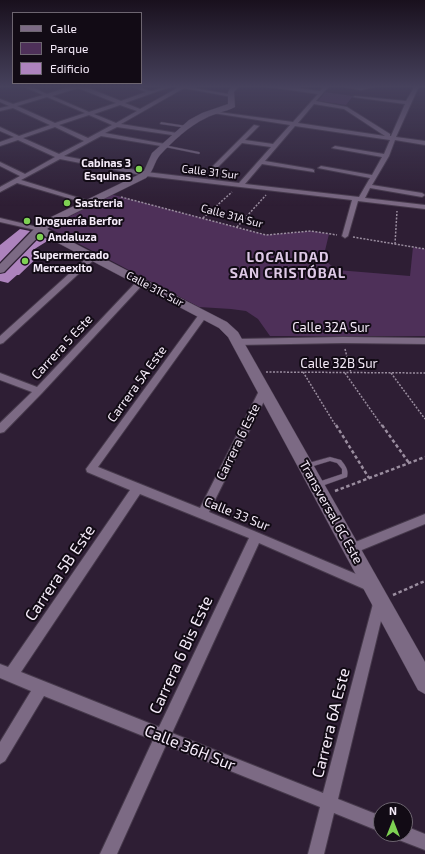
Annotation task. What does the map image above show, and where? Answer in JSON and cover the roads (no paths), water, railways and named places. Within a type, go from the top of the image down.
[{"type":"street","points":[[0,144],[53,126]]},
{"type":"street","points":[[58,126],[89,140]]},
{"type":"street","points":[[0,190],[115,126]]},
{"type":"street","points":[[121,126],[177,135]]},
{"type":"street","points":[[213,169],[256,126]]},
{"type":"street","points":[[239,186],[293,126]]},
{"type":"street","points":[[314,126],[425,143]]},
{"type":"street","points":[[374,126],[394,138]]},
{"type":"street","points":[[345,236],[359,199],[369,186],[386,156],[399,126]]},
{"type":"street","points":[[0,269],[40,229],[51,221],[146,174],[153,158],[187,127]]},
{"type":"street","name":"Calle 31 Sur","points":[[0,129],[60,157],[146,174],[425,207]]},
{"type":"street","points":[[101,134],[165,146]]},
{"type":"street","points":[[241,141],[275,146]]},
{"type":"street","points":[[335,148],[386,156]]},
{"type":"street","points":[[261,162],[312,170]]},
{"type":"street","points":[[0,164],[25,176]]},
{"type":"street","points":[[321,168],[374,177]]},
{"type":"street","points":[[17,181],[88,202]]},
{"type":"street","points":[[369,186],[422,195]]},
{"type":"street","name":"Calle 31C Sur","points":[[0,220],[40,229],[94,256],[229,330],[237,342]]},
{"type":"street","points":[[0,341],[94,256]]},
{"type":"street","name":"Carrera 5 Este","points":[[0,430],[39,391],[142,281]]},
{"type":"street","name":"Carrera 5A Este","points":[[91,469],[203,315]]},
{"type":"street","name":"Calle 32A Sur","points":[[237,342],[343,340],[425,341]]},
{"type":"street","name":"Transversal 6C Este","points":[[237,342],[425,683]]},
{"type":"street","points":[[0,376],[39,391]]},
{"type":"street","name":"Carrera 6 Este","points":[[202,515],[264,391]]},
{"type":"street","name":"Calle 33 Sur","points":[[91,469],[137,489],[256,536],[376,594]]},
{"type":"street","name":"Carrera 5B Este","points":[[5,673],[137,489]]},
{"type":"street","points":[[352,549],[425,519]]},
{"type":"street","name":"Carrera 6 Bis Este","points":[[108,854],[256,536]]},
{"type":"street","name":"Carrera 6A Este","points":[[316,854],[329,804],[376,594]]},
{"type":"street","name":"Calle 36H Sur","points":[[5,673],[373,821]]},
{"type":"street","points":[[0,756],[41,688]]},
{"type":"street","points":[[413,837],[425,842]]},
{"type":"lane","points":[[180,126],[187,127]]},
{"type":"lane","points":[[165,146],[199,153]]},
{"type":"lane","points":[[306,466],[330,459],[339,461],[343,465],[346,471],[345,475],[319,491]]},
{"type":"place","name":"Cabinas 3 Esquinas","points":[[139,169]]},
{"type":"place","name":"Sastreria","points":[[67,203]]},
{"type":"place","name":"Droguería Berfor","points":[[27,221]]},
{"type":"place","name":"Andaluza","points":[[40,237]]},
{"type":"place","name":"Supermercado Mercaexito","points":[[25,261]]},
{"type":"district","name":"LOCALIDAD SAN CRISTÓBAL","points":[[288,266]]}]
